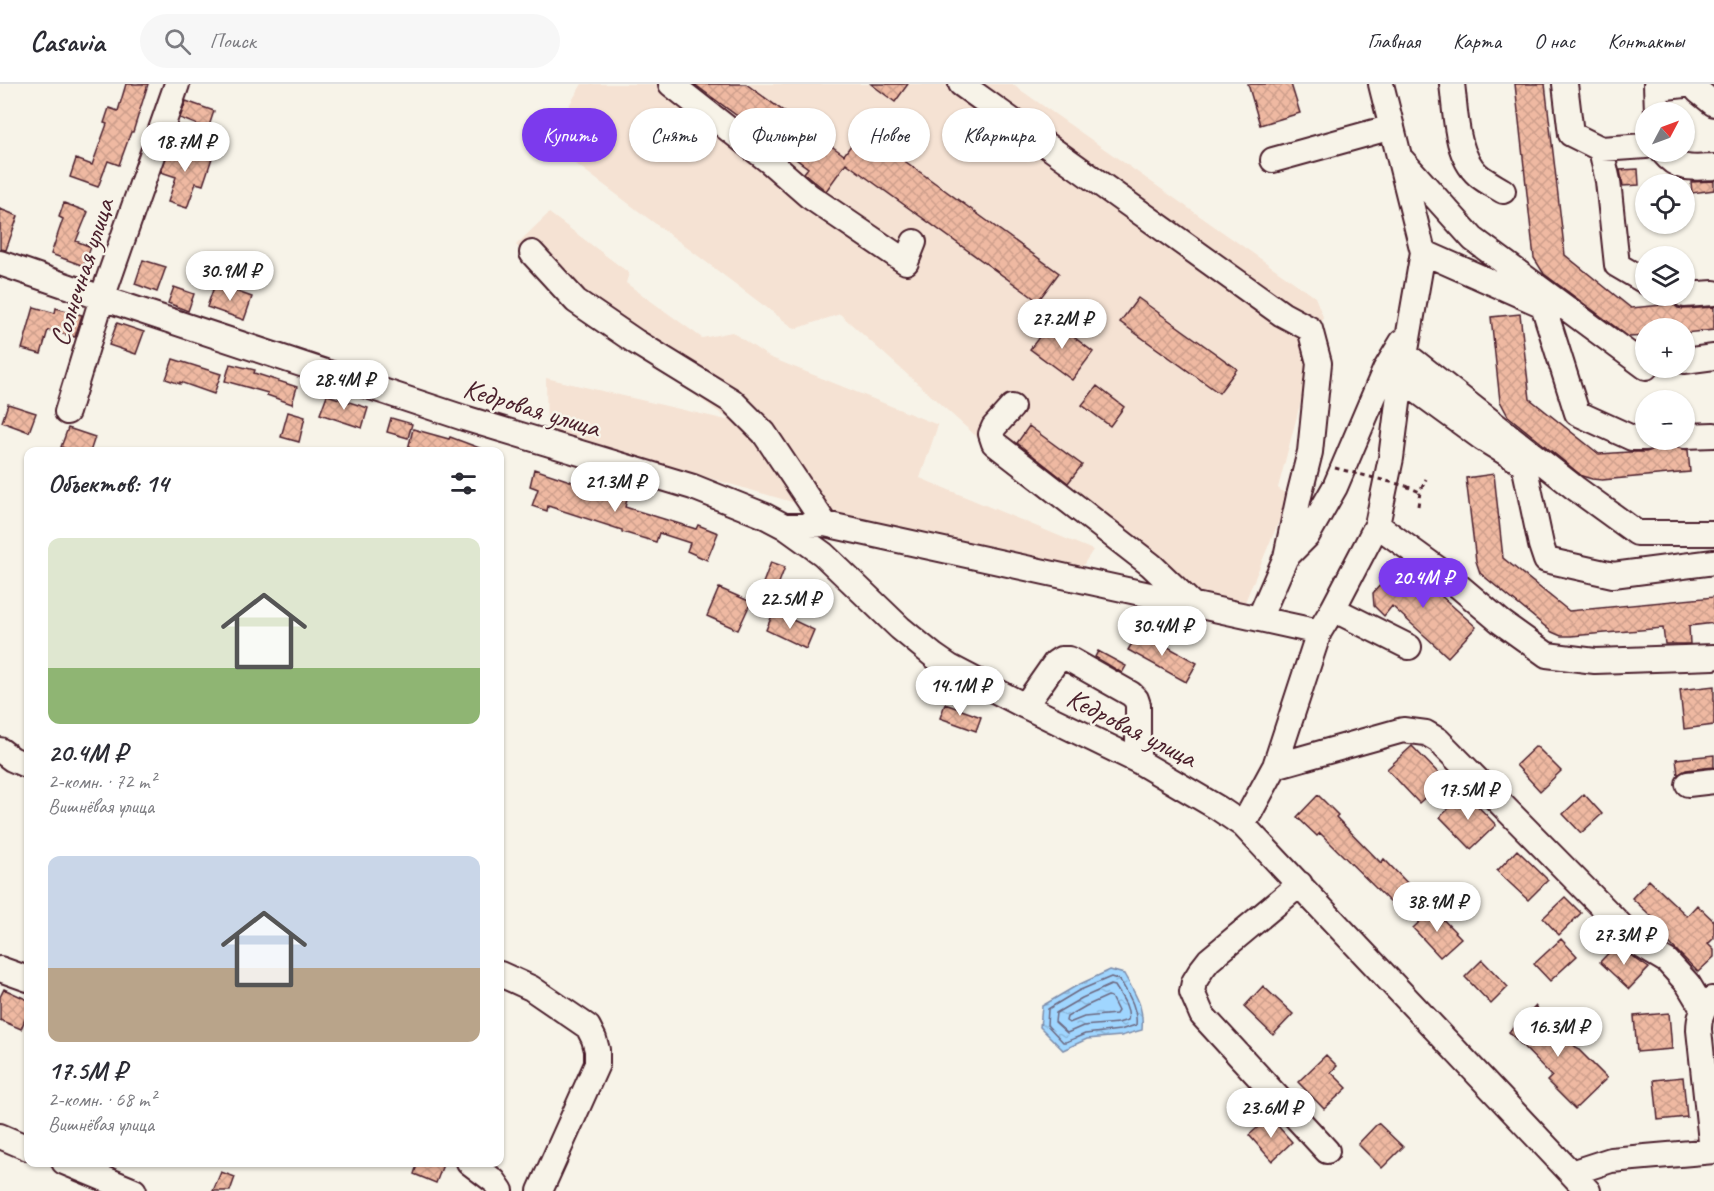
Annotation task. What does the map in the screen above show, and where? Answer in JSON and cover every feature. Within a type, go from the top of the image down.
[{"type":"street","name":"Солнечная улица","points":[[67,412],[102,298],[177,84]]},
{"type":"street","points":[[671,84],[769,161],[809,196],[906,262],[914,242]]},
{"type":"street","points":[[961,84],[1282,314],[1310,329],[1319,363],[1311,452],[1286,557],[1259,619]]},
{"type":"street","points":[[1244,825],[1275,766],[1319,632],[1377,525],[1391,458],[1401,379],[1423,252],[1381,84]]},
{"type":"street","points":[[1452,84],[1463,154],[1477,174],[1503,191]]},
{"type":"street","points":[[1565,84],[1571,134],[1601,149],[1635,147]]},
{"type":"street","points":[[1657,102],[1656,86],[1694,84],[1698,91],[1714,104]]},
{"type":"street","points":[[1272,160],[1392,127]]},
{"type":"street","points":[[1601,149],[1608,181],[1617,265],[1635,276]]},
{"type":"street","points":[[1398,156],[1473,239],[1635,359]]},
{"type":"street","points":[[1674,162],[1686,169],[1714,167]]},
{"type":"street","points":[[1423,252],[1543,305],[1577,413],[1635,438]]},
{"type":"street","points":[[532,253],[576,302],[732,401],[764,433],[825,524]]},
{"type":"street","name":"Кедровая улица","points":[[0,263],[464,418],[693,487],[763,515],[784,526],[823,554],[900,628],[950,667],[1138,760],[1244,825],[1580,1185]]},
{"type":"street","points":[[1695,294],[1714,293]]},
{"type":"street","points":[[1286,557],[1307,536],[1335,487],[1385,370],[1410,330]]},
{"type":"street","points":[[1405,354],[1575,488],[1637,533],[1714,533]]},
{"type":"street","points":[[1695,360],[1714,357]]},
{"type":"street","points":[[1401,379],[1482,438],[1524,464],[1540,545],[1546,560],[1613,574],[1714,562]]},
{"type":"street","points":[[1012,406],[994,427],[991,434],[994,443],[1152,565],[1191,604]]},
{"type":"street","points":[[1695,436],[1714,435]]},
{"type":"street","points":[[784,526],[825,524],[1319,632]]},
{"type":"street","points":[[1377,525],[1442,572],[1501,622],[1546,655],[1594,661],[1714,657]]},
{"type":"street","points":[[1333,609],[1409,647]]},
{"type":"street","points":[[1025,706],[1055,663],[1061,659],[1069,659],[1136,699],[1138,705],[1138,760]]},
{"type":"street","points":[[1275,766],[1403,730],[1426,733],[1438,740],[1640,945],[1667,961],[1708,1003],[1699,1020],[1699,1030],[1713,1151],[1611,1160],[1580,1185]]},
{"type":"street","points":[[0,750],[24,764]]},
{"type":"street","points":[[1688,784],[1714,781]]},
{"type":"street","points":[[1300,884],[1209,960],[1194,982],[1192,992],[1202,1015],[1327,1151]]},
{"type":"street","points":[[0,969],[24,978]]},
{"type":"street","points":[[504,976],[531,988],[588,1027],[597,1050],[597,1064],[540,1191]]},
{"type":"street","points":[[0,1136],[24,1146]]},
{"type":"street","points":[[76,1167],[134,1191]]},
{"type":"street","points":[[476,1167],[494,1181],[501,1191]]},
{"type":"path","points":[[1335,468],[1406,486],[1420,492]]},
{"type":"path","points":[[1418,506],[1420,492],[1426,479]]},
{"type":"shaded area","points":[[582,84],[1012,84],[1046,108],[942,108],[942,162],[1056,162],[1056,115],[1315,297],[1323,317],[1278,488],[1289,497],[1242,609],[1157,583],[987,446],[840,314],[795,329],[574,162],[617,162],[617,108],[568,108]]},
{"type":"shaded area","points":[[549,213],[629,273],[626,283],[702,338],[732,332],[769,357],[938,425],[920,478],[1093,550],[1078,573],[806,506],[547,435],[546,378],[731,421],[573,307],[516,245]]},
{"type":"water","points":[[1110,970],[1124,974],[1132,989],[1142,1014],[1142,1030],[1121,1036],[1087,1039],[1063,1050],[1040,1027],[1042,1006]]},
{"type":"building","points":[[126,84],[148,84],[133,132],[131,132],[119,165],[108,161],[98,187],[70,177],[76,159],[92,165],[107,124],[104,123],[109,108],[118,111]]},
{"type":"building","points":[[694,84],[746,84],[779,108],[729,108]]},
{"type":"building","points":[[871,84],[908,84],[895,102]]},
{"type":"building","points":[[1248,84],[1291,84],[1300,113],[1260,125]]},
{"type":"building","points":[[1515,84],[1545,84],[1565,255],[1631,308],[1714,307],[1714,330],[1695,332],[1695,318],[1635,318],[1635,337],[1629,337],[1544,274],[1534,258]]},
{"type":"building","points":[[186,101],[214,111],[208,129],[180,118]]},
{"type":"building","points":[[171,145],[212,158],[203,185],[196,183],[187,208],[168,202],[176,177],[161,172]]},
{"type":"building","points":[[836,149],[844,155],[848,149],[848,162],[906,162],[1059,273],[1038,301],[846,163],[826,191],[804,173],[808,168],[800,162],[836,162]]},
{"type":"building","points":[[1638,169],[1638,174],[1635,174],[1635,185],[1623,186],[1620,170]]},
{"type":"building","points":[[1714,181],[1714,190],[1695,193],[1695,182]]},
{"type":"building","points":[[64,203],[88,212],[76,241],[91,247],[84,266],[51,254],[63,219],[59,217]]},
{"type":"building","points":[[0,209],[18,216],[6,250],[0,249]]},
{"type":"building","points":[[143,260],[166,267],[157,292],[135,284]]},
{"type":"building","points":[[215,284],[252,297],[244,320],[207,307]]},
{"type":"building","points":[[174,287],[194,294],[188,311],[168,303]]},
{"type":"building","points":[[1138,298],[1237,369],[1219,393],[1120,322]]},
{"type":"building","points":[[34,307],[55,313],[56,308],[82,315],[75,337],[48,330],[41,354],[22,349]]},
{"type":"building","points":[[1520,314],[1530,399],[1599,454],[1688,450],[1690,472],[1602,480],[1582,476],[1508,416],[1500,401],[1491,317]]},
{"type":"building","points":[[1052,320],[1093,352],[1072,380],[1030,349]]},
{"type":"building","points":[[117,323],[144,332],[136,354],[109,345]]},
{"type":"building","points":[[173,359],[221,374],[214,394],[166,379]]},
{"type":"building","points":[[230,364],[255,370],[254,373],[297,387],[292,404],[267,395],[268,393],[225,381]]},
{"type":"building","points":[[1097,386],[1124,407],[1110,426],[1082,405]]},
{"type":"building","points":[[327,395],[368,408],[362,428],[320,414]]},
{"type":"building","points":[[8,404],[36,413],[29,432],[2,422]]},
{"type":"building","points":[[288,412],[305,417],[299,442],[281,437]]},
{"type":"building","points":[[391,418],[412,424],[408,438],[387,432]]},
{"type":"building","points":[[1029,426],[1082,465],[1068,483],[1017,443]]},
{"type":"building","points":[[68,428],[95,437],[92,447],[61,447]]},
{"type":"building","points":[[413,429],[449,439],[450,437],[477,447],[408,447]]},
{"type":"building","points":[[534,469],[627,500],[625,507],[696,529],[698,525],[718,533],[707,560],[687,551],[690,543],[659,533],[656,542],[548,506],[547,511],[532,506],[538,489],[530,486]]},
{"type":"building","points":[[1494,474],[1503,558],[1569,611],[1714,597],[1714,623],[1689,626],[1690,644],[1665,644],[1663,628],[1571,636],[1561,636],[1552,632],[1480,573],[1476,561],[1466,478]]},
{"type":"building","points":[[1402,561],[1476,627],[1448,657],[1392,606],[1384,616],[1374,606],[1373,593]]},
{"type":"building","points":[[771,562],[785,567],[774,596],[760,591]]},
{"type":"building","points":[[719,588],[751,602],[738,630],[707,616]]},
{"type":"building","points":[[774,611],[814,630],[806,649],[766,630]]},
{"type":"building","points":[[1139,631],[1197,663],[1186,682],[1128,650]]},
{"type":"building","points":[[1098,651],[1126,666],[1122,673],[1095,657]]},
{"type":"building","points":[[1714,686],[1714,725],[1684,729],[1680,690]]},
{"type":"building","points":[[945,704],[981,717],[976,731],[940,718]]},
{"type":"building","points":[[1412,746],[1445,780],[1419,803],[1387,769]]},
{"type":"building","points":[[1536,746],[1561,771],[1540,791],[1516,765]]},
{"type":"building","points":[[1714,755],[1714,767],[1686,770],[1678,775],[1676,759]]},
{"type":"building","points":[[1465,793],[1496,825],[1471,849],[1440,817]]},
{"type":"building","points":[[1584,794],[1602,814],[1581,833],[1563,814]]},
{"type":"building","points":[[1318,795],[1381,863],[1384,859],[1414,890],[1396,908],[1320,833],[1317,836],[1297,817]]},
{"type":"building","points":[[1517,850],[1548,880],[1528,900],[1497,871]]},
{"type":"building","points":[[1649,880],[1687,916],[1697,905],[1714,921],[1714,938],[1708,944],[1714,950],[1714,957],[1698,972],[1664,938],[1669,933],[1632,898]]},
{"type":"building","points":[[1565,897],[1581,913],[1559,935],[1543,918]]},
{"type":"building","points":[[1433,909],[1461,938],[1440,957],[1413,928]]},
{"type":"building","points":[[1561,939],[1577,956],[1550,981],[1534,964]]},
{"type":"building","points":[[1618,943],[1630,955],[1649,968],[1629,989],[1600,962]]},
{"type":"building","points":[[1482,960],[1508,987],[1491,1004],[1465,977]]},
{"type":"building","points":[[1263,986],[1293,1014],[1273,1035],[1244,1007]]},
{"type":"building","points":[[4,989],[24,998],[24,1022],[21,1029],[0,1020],[0,997]]},
{"type":"building","points":[[1535,1006],[1607,1078],[1575,1109],[1547,1081],[1552,1076],[1509,1032]]},
{"type":"building","points":[[1669,1013],[1672,1049],[1637,1052],[1634,1016]]},
{"type":"building","points":[[1326,1055],[1337,1066],[1331,1072],[1347,1088],[1324,1109],[1298,1082]]},
{"type":"building","points":[[1683,1077],[1687,1117],[1658,1120],[1654,1080]]},
{"type":"building","points":[[1270,1117],[1292,1142],[1272,1161],[1249,1135]]},
{"type":"building","points":[[1378,1123],[1403,1147],[1382,1168],[1358,1144]]},
{"type":"building","points":[[416,1167],[442,1167],[436,1183],[414,1174]]},
{"type":"building","points":[[221,1172],[235,1177],[230,1191],[213,1191]]}]
